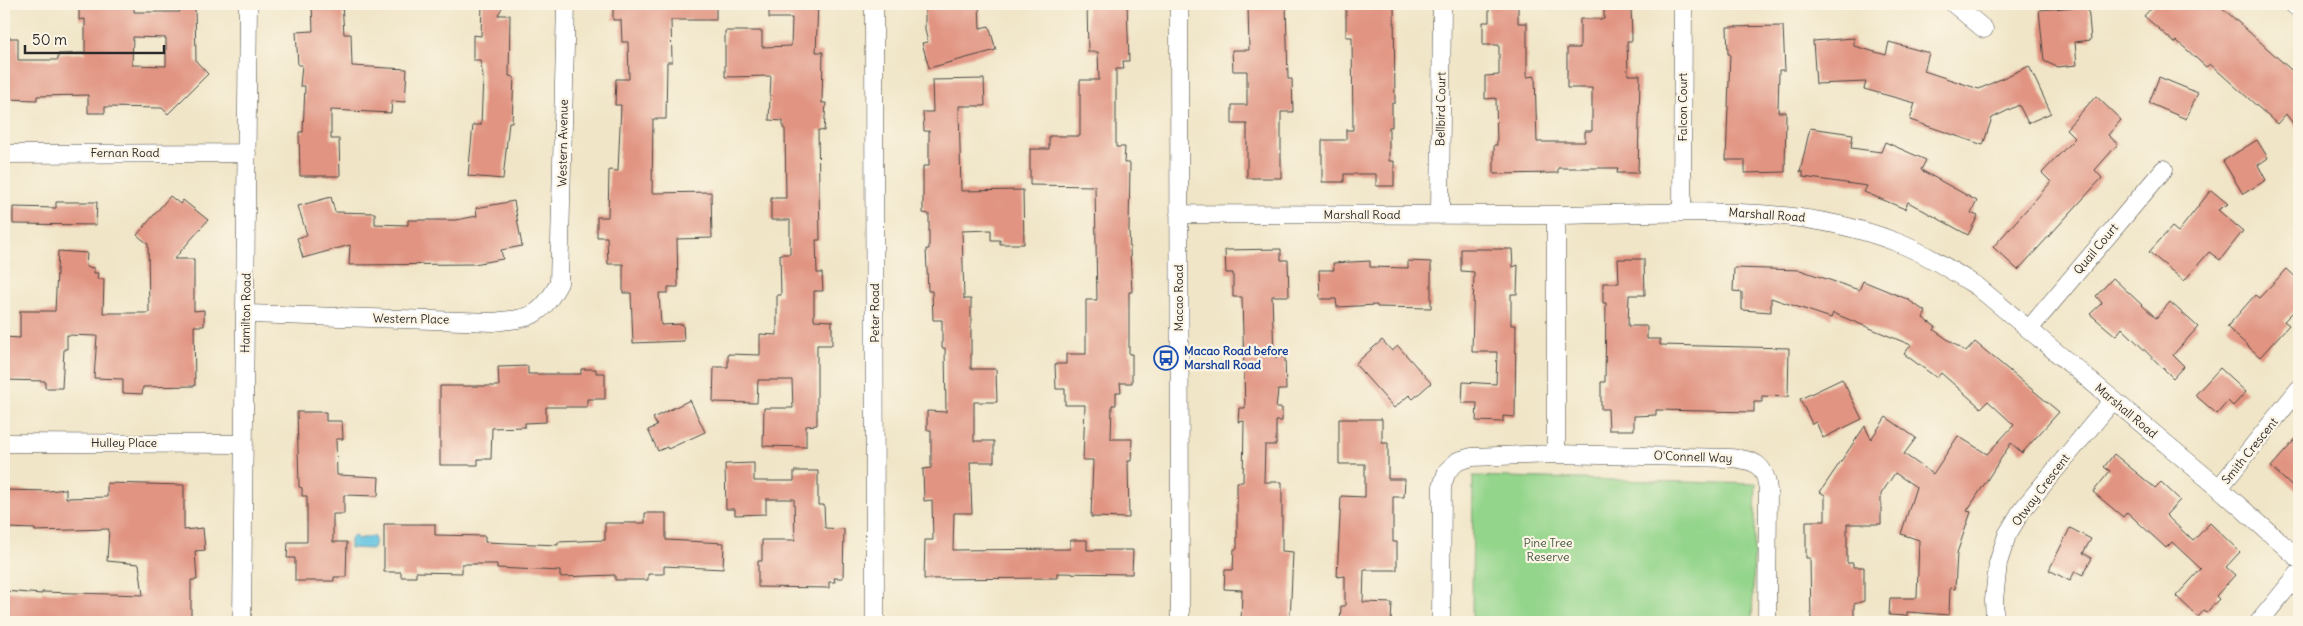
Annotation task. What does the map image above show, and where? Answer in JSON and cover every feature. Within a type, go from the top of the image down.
[{"type":"street","name":"Hamilton Road","points":[[242,622],[248,4]]},
{"type":"street","name":"Western Avenue","points":[[559,282],[566,4]]},
{"type":"street","name":"Peter Road","points":[[874,4],[875,622]]},
{"type":"street","name":"Macao Road","points":[[1180,4],[1180,622]]},
{"type":"street","name":"Bellbird Court","points":[[1440,215],[1442,4]]},
{"type":"street","name":"Falcon Court","points":[[1682,211],[1683,4]]},
{"type":"street","points":[[1954,4],[1984,28]]},
{"type":"street","points":[[2293,4],[2299,10]]},
{"type":"street","name":"Fernan Road","points":[[4,154],[246,153]]},
{"type":"street","name":"Quail Court","points":[[2029,329],[2164,168]]},
{"type":"street","name":"Marshall Road","points":[[1179,214],[1556,215],[1682,211],[1782,214],[1818,219],[1896,242],[1937,260],[1978,287],[2219,488],[2299,559]]},
{"type":"street","points":[[1556,215],[1556,454]]},
{"type":"street","name":"Western Place","points":[[246,314],[493,322],[523,319],[539,312],[550,300],[559,282]]},
{"type":"street","name":"Smith Crescent","points":[[2219,488],[2299,389]]},
{"type":"street","name":"Otway Crescent","points":[[1995,622],[1994,600],[1998,563],[2007,535],[2022,510],[2113,400]]},
{"type":"street","name":"Hulley Place","points":[[4,443],[244,444]]},
{"type":"street","name":"O'Connell Way","points":[[1441,622],[1442,486],[1447,471],[1458,461],[1472,457],[1556,454],[1730,458],[1748,460],[1760,466],[1767,479],[1768,490],[1767,622]]},
{"type":"street","points":[[2258,622],[2299,573]]},
{"type":"green space","name":"Pine Tree Reserve","points":[[1473,476],[1756,484],[1752,622],[1472,622]]},
{"type":"water","points":[[355,536],[358,539],[373,536],[375,540],[373,549],[350,548],[350,538]]},
{"type":"building","points":[[79,4],[134,4],[134,12],[180,12],[180,6],[195,6],[196,61],[208,74],[168,114],[162,108],[105,107],[105,113],[88,113],[88,95],[37,96],[37,100],[4,99],[4,38],[18,38],[18,60],[58,60],[58,54],[85,53],[85,19],[79,20]],"holes":[[[133,37],[166,38],[166,66],[132,65]]]},
{"type":"building","points":[[312,4],[342,4],[344,34],[351,34],[352,66],[407,69],[405,102],[392,101],[391,113],[331,110],[331,139],[339,139],[340,176],[300,176],[299,132],[303,132],[305,86],[300,86],[302,65],[298,65],[296,32],[313,31]]},
{"type":"building","points":[[482,4],[504,4],[498,15],[510,15],[509,76],[514,77],[512,122],[509,122],[503,179],[468,176],[473,125],[481,125],[483,76],[480,60],[473,60],[473,35],[481,36]]},
{"type":"building","points":[[613,4],[716,4],[716,20],[671,20],[672,62],[667,62],[666,119],[653,119],[652,193],[711,192],[712,238],[677,239],[678,287],[668,287],[668,293],[659,293],[661,325],[683,324],[684,341],[633,343],[631,293],[623,293],[623,264],[608,264],[607,237],[597,237],[597,217],[608,217],[609,170],[618,171],[621,105],[615,105],[616,79],[629,79],[628,42],[622,42],[621,20],[613,20]]},
{"type":"building","points":[[769,4],[818,4],[816,52],[823,52],[822,103],[826,103],[824,131],[818,130],[820,240],[816,240],[817,273],[822,273],[823,291],[814,291],[814,320],[832,321],[832,345],[817,345],[817,425],[806,426],[806,447],[763,446],[764,408],[793,408],[792,380],[758,380],[757,403],[713,402],[714,367],[728,367],[728,354],[760,355],[760,334],[777,335],[777,295],[781,295],[780,254],[790,254],[790,220],[771,220],[771,198],[786,198],[785,129],[783,128],[783,121],[769,120],[771,76],[725,77],[725,31],[762,31],[762,47],[791,46],[792,18],[769,18]]},
{"type":"building","points":[[925,4],[979,4],[980,28],[989,26],[996,50],[929,68],[922,43],[928,42],[925,30]]},
{"type":"building","points":[[1087,4],[1127,4],[1129,61],[1123,61],[1124,69],[1116,69],[1116,147],[1125,147],[1124,163],[1130,163],[1129,230],[1132,292],[1129,292],[1129,354],[1132,354],[1132,383],[1120,383],[1121,392],[1116,392],[1116,405],[1112,405],[1111,439],[1132,439],[1131,461],[1128,461],[1129,518],[1091,517],[1093,460],[1083,460],[1085,405],[1065,405],[1065,389],[1056,389],[1055,364],[1066,364],[1066,354],[1086,354],[1086,300],[1097,300],[1095,186],[1030,185],[1030,149],[1049,149],[1049,136],[1080,136],[1080,80],[1099,80],[1098,52],[1088,52]]},
{"type":"building","points":[[1248,4],[1286,4],[1288,79],[1292,79],[1293,112],[1281,112],[1281,178],[1247,178],[1247,124],[1232,124],[1232,105],[1247,105],[1247,71],[1233,71],[1232,50],[1249,50]]},
{"type":"building","points":[[1346,4],[1394,4],[1395,103],[1392,103],[1392,127],[1389,127],[1389,161],[1394,161],[1394,186],[1376,186],[1376,174],[1344,174],[1344,182],[1322,182],[1322,140],[1346,140],[1346,130],[1353,130],[1352,37],[1346,37]]},
{"type":"building","points":[[1489,4],[1518,4],[1518,23],[1527,23],[1527,77],[1535,76],[1537,142],[1585,142],[1585,131],[1592,131],[1592,88],[1567,88],[1567,48],[1580,48],[1580,19],[1604,19],[1604,4],[1631,4],[1632,41],[1627,41],[1628,75],[1640,75],[1638,173],[1617,173],[1618,168],[1558,168],[1558,173],[1494,174],[1494,145],[1497,145],[1496,98],[1485,99],[1485,76],[1499,75],[1499,45],[1483,45],[1483,22],[1489,22]]},
{"type":"building","points":[[2155,4],[2218,4],[2299,77],[2299,132],[2286,114],[2277,124],[2210,64],[2206,67],[2177,41],[2175,43],[2144,16]]},
{"type":"building","points":[[2088,6],[2091,40],[2075,42],[2077,65],[2057,67],[2044,61],[2039,10]]},
{"type":"building","points":[[1783,26],[1785,70],[1779,70],[1778,112],[1786,112],[1785,172],[1745,173],[1745,160],[1726,160],[1730,54],[1728,54],[1727,27]]},
{"type":"building","points":[[1854,38],[1854,46],[1886,55],[1889,42],[1929,53],[1924,71],[1979,89],[2029,66],[2051,113],[2028,123],[2019,105],[1992,118],[1983,145],[1910,120],[1915,103],[1864,89],[1866,82],[1816,84],[1813,41]]},
{"type":"building","points":[[2159,77],[2198,93],[2186,119],[2149,103]]},
{"type":"building","points":[[984,79],[985,106],[959,106],[961,191],[1023,190],[1024,244],[1000,244],[1000,240],[991,240],[991,230],[962,231],[964,299],[971,299],[971,369],[996,369],[997,402],[974,402],[974,441],[994,441],[994,462],[970,462],[972,513],[954,513],[953,550],[1070,549],[1070,540],[1087,540],[1087,550],[1133,550],[1132,574],[1057,573],[1057,578],[924,579],[925,540],[933,540],[932,500],[924,501],[923,469],[931,468],[931,430],[927,430],[927,411],[946,412],[945,348],[942,348],[942,320],[933,320],[932,291],[928,291],[926,249],[929,249],[929,214],[923,213],[923,166],[929,166],[929,131],[924,131],[923,112],[933,112],[932,80]]},
{"type":"building","points":[[2096,96],[2121,120],[2108,135],[2118,144],[2095,170],[2102,178],[2018,270],[1993,247],[2051,182],[2042,173],[2075,138],[2066,129]]},
{"type":"building","points":[[1810,128],[1853,134],[1851,148],[1881,152],[1885,142],[1926,160],[1921,170],[1977,201],[1971,213],[1978,216],[1968,235],[1908,202],[1905,209],[1864,192],[1867,186],[1803,177],[1803,172],[1800,172]]},
{"type":"building","points":[[2257,140],[2268,158],[2258,165],[2266,180],[2243,194],[2223,161]]},
{"type":"building","points":[[2211,190],[2228,204],[2218,210],[2243,231],[2220,260],[2209,252],[2184,281],[2149,252],[2172,227],[2178,232]]},
{"type":"building","points":[[170,196],[180,204],[183,200],[208,220],[174,259],[194,259],[194,311],[204,310],[204,326],[194,326],[195,386],[143,387],[142,394],[123,393],[123,379],[94,378],[97,336],[67,335],[67,349],[64,349],[62,388],[45,388],[45,381],[4,380],[4,337],[20,338],[20,311],[55,311],[58,251],[87,253],[86,267],[94,268],[94,273],[98,273],[97,279],[104,279],[103,313],[149,313],[148,244],[137,235]]},
{"type":"building","points":[[331,197],[335,212],[375,213],[375,224],[408,225],[408,220],[456,220],[477,216],[476,208],[514,201],[522,246],[501,250],[503,259],[474,264],[349,265],[350,245],[303,258],[297,238],[307,235],[298,206]]},
{"type":"building","points":[[56,202],[97,202],[96,225],[13,224],[13,207],[56,208]]},
{"type":"building","points":[[1281,249],[1281,260],[1288,260],[1289,296],[1272,296],[1274,357],[1285,357],[1286,390],[1278,390],[1276,408],[1282,408],[1282,421],[1276,421],[1276,445],[1265,445],[1264,482],[1282,482],[1282,551],[1293,552],[1290,622],[1241,622],[1242,590],[1224,589],[1225,570],[1233,570],[1234,549],[1237,549],[1237,482],[1243,482],[1244,421],[1238,422],[1239,408],[1245,408],[1242,297],[1233,297],[1233,273],[1226,273],[1225,250]]},
{"type":"building","points":[[1461,249],[1512,249],[1513,267],[1518,265],[1517,294],[1511,294],[1511,325],[1516,325],[1515,417],[1503,416],[1503,422],[1476,421],[1477,403],[1462,403],[1463,382],[1496,384],[1497,352],[1472,352],[1474,272],[1461,271]]},
{"type":"building","points":[[1618,259],[1644,259],[1645,295],[1629,295],[1628,326],[1647,326],[1647,339],[1660,339],[1660,345],[1789,348],[1788,397],[1762,396],[1762,402],[1754,402],[1754,412],[1656,410],[1656,415],[1634,416],[1634,430],[1609,430],[1608,409],[1601,409],[1601,382],[1605,382],[1606,303],[1603,303],[1603,283],[1619,283]]},
{"type":"building","points":[[1370,261],[1370,267],[1408,268],[1408,261],[1431,262],[1431,308],[1377,307],[1377,305],[1337,307],[1336,299],[1320,299],[1319,270],[1334,270],[1333,263]]},
{"type":"building","points":[[1734,268],[1800,270],[1859,290],[1863,281],[1907,299],[1926,312],[1923,318],[1936,327],[1934,330],[1966,352],[1975,342],[2059,412],[2022,453],[2011,443],[1967,511],[1971,512],[1957,553],[1955,589],[1950,588],[1949,615],[1907,612],[1907,616],[1889,615],[1890,598],[1917,598],[1919,540],[1901,534],[1916,487],[1895,473],[1881,494],[1881,524],[1847,524],[1847,563],[1853,563],[1853,567],[1864,567],[1864,601],[1854,604],[1854,619],[1811,620],[1810,558],[1806,558],[1806,521],[1825,521],[1825,495],[1820,492],[1865,426],[1871,439],[1886,417],[1916,438],[1904,454],[1933,474],[1958,436],[1987,454],[2014,425],[1988,401],[1981,408],[1941,373],[1937,378],[1904,354],[1911,345],[1833,313],[1831,318],[1771,298],[1771,312],[1742,310],[1742,292],[1733,291]]},
{"type":"building","points":[[2287,269],[2299,280],[2299,306],[2284,321],[2289,325],[2260,357],[2227,327],[2255,295],[2259,298]]},
{"type":"building","points":[[2113,278],[2156,318],[2170,302],[2198,327],[2173,355],[2184,366],[2173,378],[2122,328],[2116,336],[2090,314],[2102,303],[2096,296]]},
{"type":"building","points":[[1382,340],[1392,351],[1398,346],[1431,383],[1413,399],[1409,395],[1394,408],[1355,364]]},
{"type":"building","points":[[528,366],[528,374],[581,374],[581,369],[596,369],[596,373],[605,373],[605,399],[587,399],[587,407],[546,407],[546,422],[525,423],[525,427],[492,428],[491,459],[478,459],[478,465],[440,465],[440,386],[499,386],[498,367]]},
{"type":"building","points":[[2220,368],[2246,392],[2233,406],[2228,401],[2217,414],[2195,395]]},
{"type":"building","points":[[1842,379],[1862,419],[1823,438],[1816,422],[1812,424],[1800,399]]},
{"type":"building","points":[[690,400],[705,432],[668,449],[667,447],[658,451],[648,430],[657,426],[653,418]]},
{"type":"building","points":[[297,412],[326,412],[326,421],[342,421],[343,439],[336,439],[337,475],[379,477],[378,496],[344,495],[344,514],[333,514],[333,542],[347,542],[346,577],[334,577],[334,581],[295,581],[295,558],[287,558],[288,542],[307,542],[307,496],[302,496],[302,488],[299,487]]},
{"type":"building","points":[[1339,419],[1382,419],[1382,443],[1388,443],[1388,479],[1405,479],[1404,497],[1393,497],[1393,542],[1397,542],[1397,570],[1364,570],[1363,602],[1392,603],[1391,622],[1340,622],[1341,606],[1345,606],[1345,576],[1337,577],[1341,496],[1365,497],[1365,464],[1339,464]]},
{"type":"building","points":[[2299,435],[2299,493],[2271,467]]},
{"type":"building","points":[[2114,454],[2155,488],[2161,482],[2180,500],[2166,515],[2193,541],[2210,523],[2240,552],[2226,567],[2235,575],[2216,596],[2219,599],[2207,612],[2204,610],[2198,617],[2176,596],[2201,569],[2172,542],[2166,548],[2127,512],[2123,517],[2093,492],[2110,471],[2104,467]]},
{"type":"building","points":[[754,463],[754,481],[794,481],[794,471],[818,471],[818,505],[824,505],[825,528],[844,529],[843,578],[834,578],[835,582],[829,582],[829,588],[758,587],[758,561],[762,561],[762,540],[795,540],[794,499],[766,499],[766,514],[735,515],[735,509],[726,509],[725,464]]},
{"type":"building","points":[[107,483],[184,485],[184,530],[203,528],[205,550],[195,551],[197,580],[191,580],[191,622],[4,622],[4,591],[42,594],[42,592],[143,595],[139,564],[107,561],[109,529],[35,531],[35,529],[7,528],[8,517],[4,517],[4,490],[49,491],[66,489],[66,498],[107,497]]},
{"type":"building","points":[[645,513],[666,513],[666,540],[724,543],[723,569],[664,566],[664,574],[648,574],[648,580],[615,580],[615,575],[560,577],[560,571],[497,568],[497,564],[462,564],[462,573],[416,572],[416,577],[401,577],[401,572],[384,572],[384,524],[435,524],[435,535],[485,536],[485,542],[558,545],[558,542],[605,540],[605,523],[645,523]]},
{"type":"building","points":[[2070,528],[2091,539],[2083,553],[2092,558],[2083,575],[2075,571],[2070,581],[2049,570]]},
{"type":"place","name":"Macao Road before Marshall Road","points":[[1166,358]]}]
